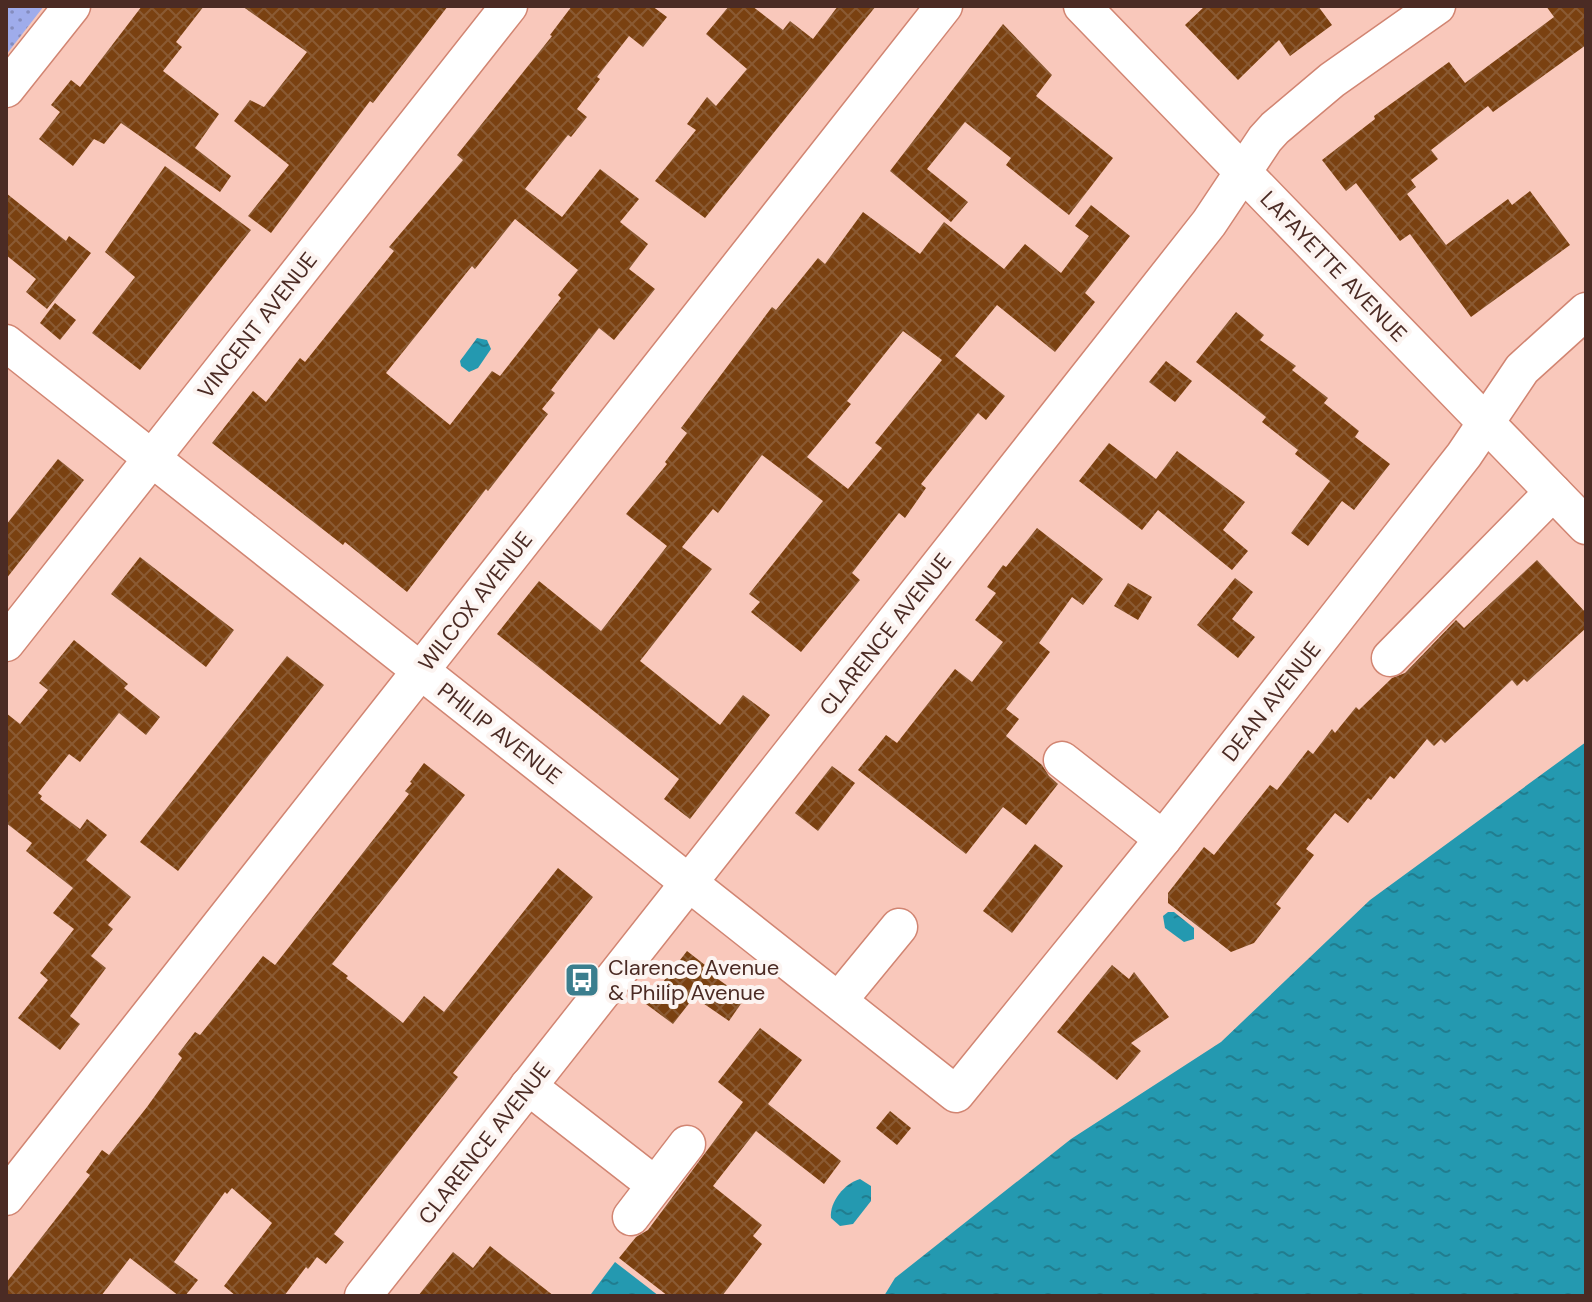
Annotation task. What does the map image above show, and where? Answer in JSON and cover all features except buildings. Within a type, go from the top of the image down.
[{"type":"street","points":[[6,89],[72,6]]},
{"type":"street","name":"VINCENT AVENUE","points":[[6,643],[509,6]]},
{"type":"street","name":"WILCOX AVENUE","points":[[6,1197],[944,6]]},
{"type":"street","name":"LAFAYETTE AVENUE","points":[[1082,6],[1586,526]]},
{"type":"street","name":"CLARENCE AVENUE","points":[[363,1296],[1209,223],[1265,139],[1332,80],[1437,6]]},
{"type":"street","name":"DEAN AVENUE","points":[[956,1094],[1163,839],[1464,455],[1522,369],[1586,311]]},
{"type":"street","name":"PHILIP AVENUE","points":[[6,343],[956,1094]]},
{"type":"street","points":[[1390,658],[1553,492]]},
{"type":"street","points":[[1062,760],[1163,839]]},
{"type":"street","points":[[839,1000],[899,927]]},
{"type":"street","points":[[528,1086],[655,1185]]},
{"type":"street","points":[[631,1217],[687,1144]]},
{"type":"shaded area","points":[[6,6],[44,6],[6,55]]},
{"type":"water","points":[[477,338],[487,340],[491,349],[478,368],[469,372],[460,361]]},
{"type":"water","points":[[1586,742],[1586,1296],[884,1296],[895,1278],[1071,1139],[1221,1042],[1370,900]]},
{"type":"water","points":[[1174,912],[1194,928],[1194,939],[1184,942],[1165,928],[1163,916]]},
{"type":"water","points":[[860,1179],[871,1186],[871,1201],[853,1224],[840,1226],[831,1218],[835,1200],[844,1189]]},
{"type":"water","points":[[615,1262],[659,1296],[591,1294]]},
{"type":"place","name":"Clarence Avenue & Philip Avenue","points":[[582,980]]}]
